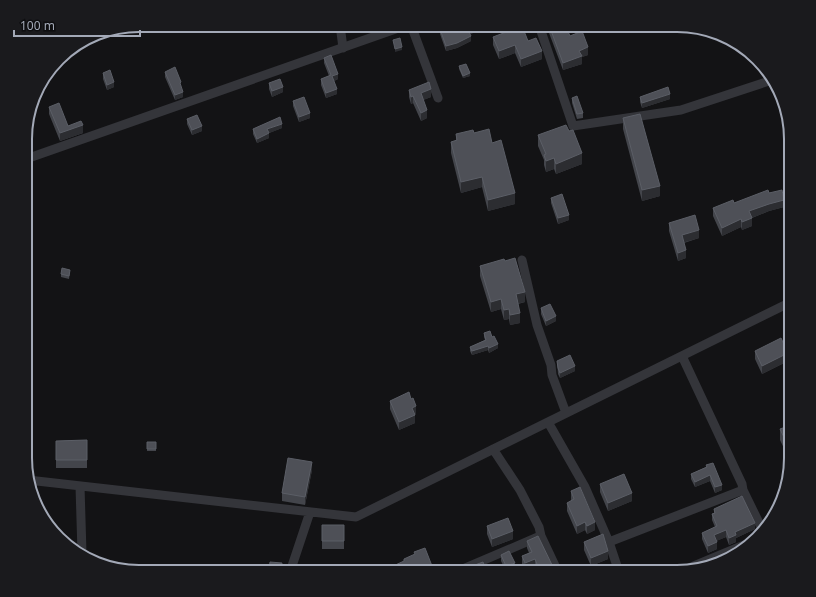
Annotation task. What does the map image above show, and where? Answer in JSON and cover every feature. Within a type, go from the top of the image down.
[{"type":"street","points":[[341,32],[343,48]]},
{"type":"street","points":[[32,157],[388,32]]},
{"type":"street","points":[[414,32],[438,98]]},
{"type":"street","points":[[541,32],[573,126],[681,110],[767,81]]},
{"type":"street","points":[[522,260],[537,325],[551,365],[552,375],[566,413]]},
{"type":"street","points":[[35,481],[356,517],[784,305]]},
{"type":"street","points":[[682,356],[760,526]]},
{"type":"street","points":[[548,422],[585,487],[616,565]]},
{"type":"street","points":[[493,449],[520,490],[539,527],[541,536],[555,565]]},
{"type":"street","points":[[80,486],[82,549]]},
{"type":"street","points":[[608,542],[743,490]]},
{"type":"street","points":[[292,565],[310,512]]},
{"type":"street","points":[[473,565],[541,536]]},
{"type":"street","points":[[713,559],[729,552]]},
{"type":"building","points":[[441,32],[469,32],[471,36],[457,43],[446,46]]},
{"type":"building","points":[[506,32],[524,32],[528,41],[536,38],[542,51],[521,59],[515,45],[499,51],[493,37]]},
{"type":"building","points":[[552,32],[568,32],[570,36],[582,32],[588,47],[579,51],[582,56],[563,63]]},
{"type":"building","points":[[400,38],[402,47],[395,49],[393,40]]},
{"type":"building","points":[[331,55],[338,74],[332,76],[337,89],[326,93],[321,79],[331,75],[324,58]]},
{"type":"building","points":[[466,64],[470,73],[463,76],[459,66]]},
{"type":"building","points":[[175,67],[183,92],[175,95],[165,72]]},
{"type":"building","points":[[110,70],[114,82],[107,85],[103,73]]},
{"type":"building","points":[[280,79],[283,87],[272,91],[269,83]]},
{"type":"building","points":[[429,82],[431,89],[421,93],[427,110],[421,113],[413,96],[411,97],[409,90]]},
{"type":"building","points":[[668,87],[670,94],[642,103],[640,97]]},
{"type":"building","points":[[577,96],[583,113],[577,114],[572,98]]},
{"type":"building","points":[[304,97],[310,113],[299,117],[293,101]]},
{"type":"building","points":[[59,103],[68,126],[81,121],[83,125],[60,133],[49,107]]},
{"type":"building","points":[[640,114],[660,186],[642,190],[623,118]]},
{"type":"building","points":[[197,115],[202,126],[192,130],[187,119]]},
{"type":"building","points":[[280,117],[282,124],[267,129],[269,133],[257,139],[253,129]]},
{"type":"building","points":[[566,125],[569,131],[573,130],[582,153],[556,164],[554,158],[546,161],[544,155],[546,154],[538,135]]},
{"type":"building","points":[[489,129],[492,143],[501,140],[515,193],[488,200],[482,177],[461,182],[451,142],[457,140],[456,134],[473,130],[474,133]]},
{"type":"building","points":[[768,190],[769,193],[782,190],[784,200],[749,211],[752,218],[742,222],[741,219],[722,228],[713,208],[733,200],[734,203]]},
{"type":"building","points":[[562,194],[569,215],[558,218],[551,198]]},
{"type":"building","points":[[695,215],[699,230],[682,235],[686,250],[678,253],[669,223]]},
{"type":"building","points":[[515,258],[525,292],[516,294],[520,313],[510,315],[509,309],[504,310],[501,299],[491,302],[480,266],[504,259],[505,261]]},
{"type":"building","points":[[62,268],[70,270],[69,276],[61,274]]},
{"type":"building","points":[[550,304],[556,316],[546,321],[541,308]]},
{"type":"building","points":[[490,331],[492,337],[494,336],[498,344],[489,348],[488,346],[472,351],[470,347],[486,340],[484,333]]},
{"type":"building","points":[[781,338],[784,344],[784,355],[762,366],[755,351]]},
{"type":"building","points":[[570,355],[575,366],[560,373],[557,361]]},
{"type":"building","points":[[409,392],[411,399],[413,398],[416,406],[412,408],[415,415],[399,422],[390,401]]},
{"type":"building","points":[[784,428],[784,437],[780,429]]},
{"type":"building","points":[[87,440],[87,460],[56,460],[56,441]]},
{"type":"building","points":[[147,442],[156,442],[156,449],[147,449]]},
{"type":"building","points":[[288,458],[312,462],[305,497],[282,493]]},
{"type":"building","points":[[713,463],[722,485],[715,487],[710,475],[695,482],[691,474],[707,467],[706,465]]},
{"type":"building","points":[[624,474],[632,493],[608,503],[600,484]]},
{"type":"building","points":[[580,487],[595,522],[587,526],[585,522],[577,526],[567,503],[574,499],[571,491]]},
{"type":"building","points":[[742,496],[755,523],[735,532],[736,535],[729,538],[726,530],[714,535],[717,542],[708,546],[702,533],[717,526],[712,514],[715,513],[714,509]]},
{"type":"building","points":[[508,518],[513,531],[492,539],[487,526]]},
{"type":"building","points":[[322,525],[344,525],[344,541],[322,541]]},
{"type":"building","points":[[603,534],[608,551],[591,558],[584,542]]},
{"type":"building","points":[[538,536],[552,565],[537,565],[535,559],[525,563],[522,556],[532,552],[527,541]]},
{"type":"building","points":[[425,548],[432,565],[395,565],[415,554],[414,552]]},
{"type":"building","points":[[509,551],[515,563],[506,565],[501,555]]},
{"type":"building","points":[[270,562],[282,563],[282,565],[270,565]]},
{"type":"building","points":[[483,562],[484,565],[475,565]]}]
